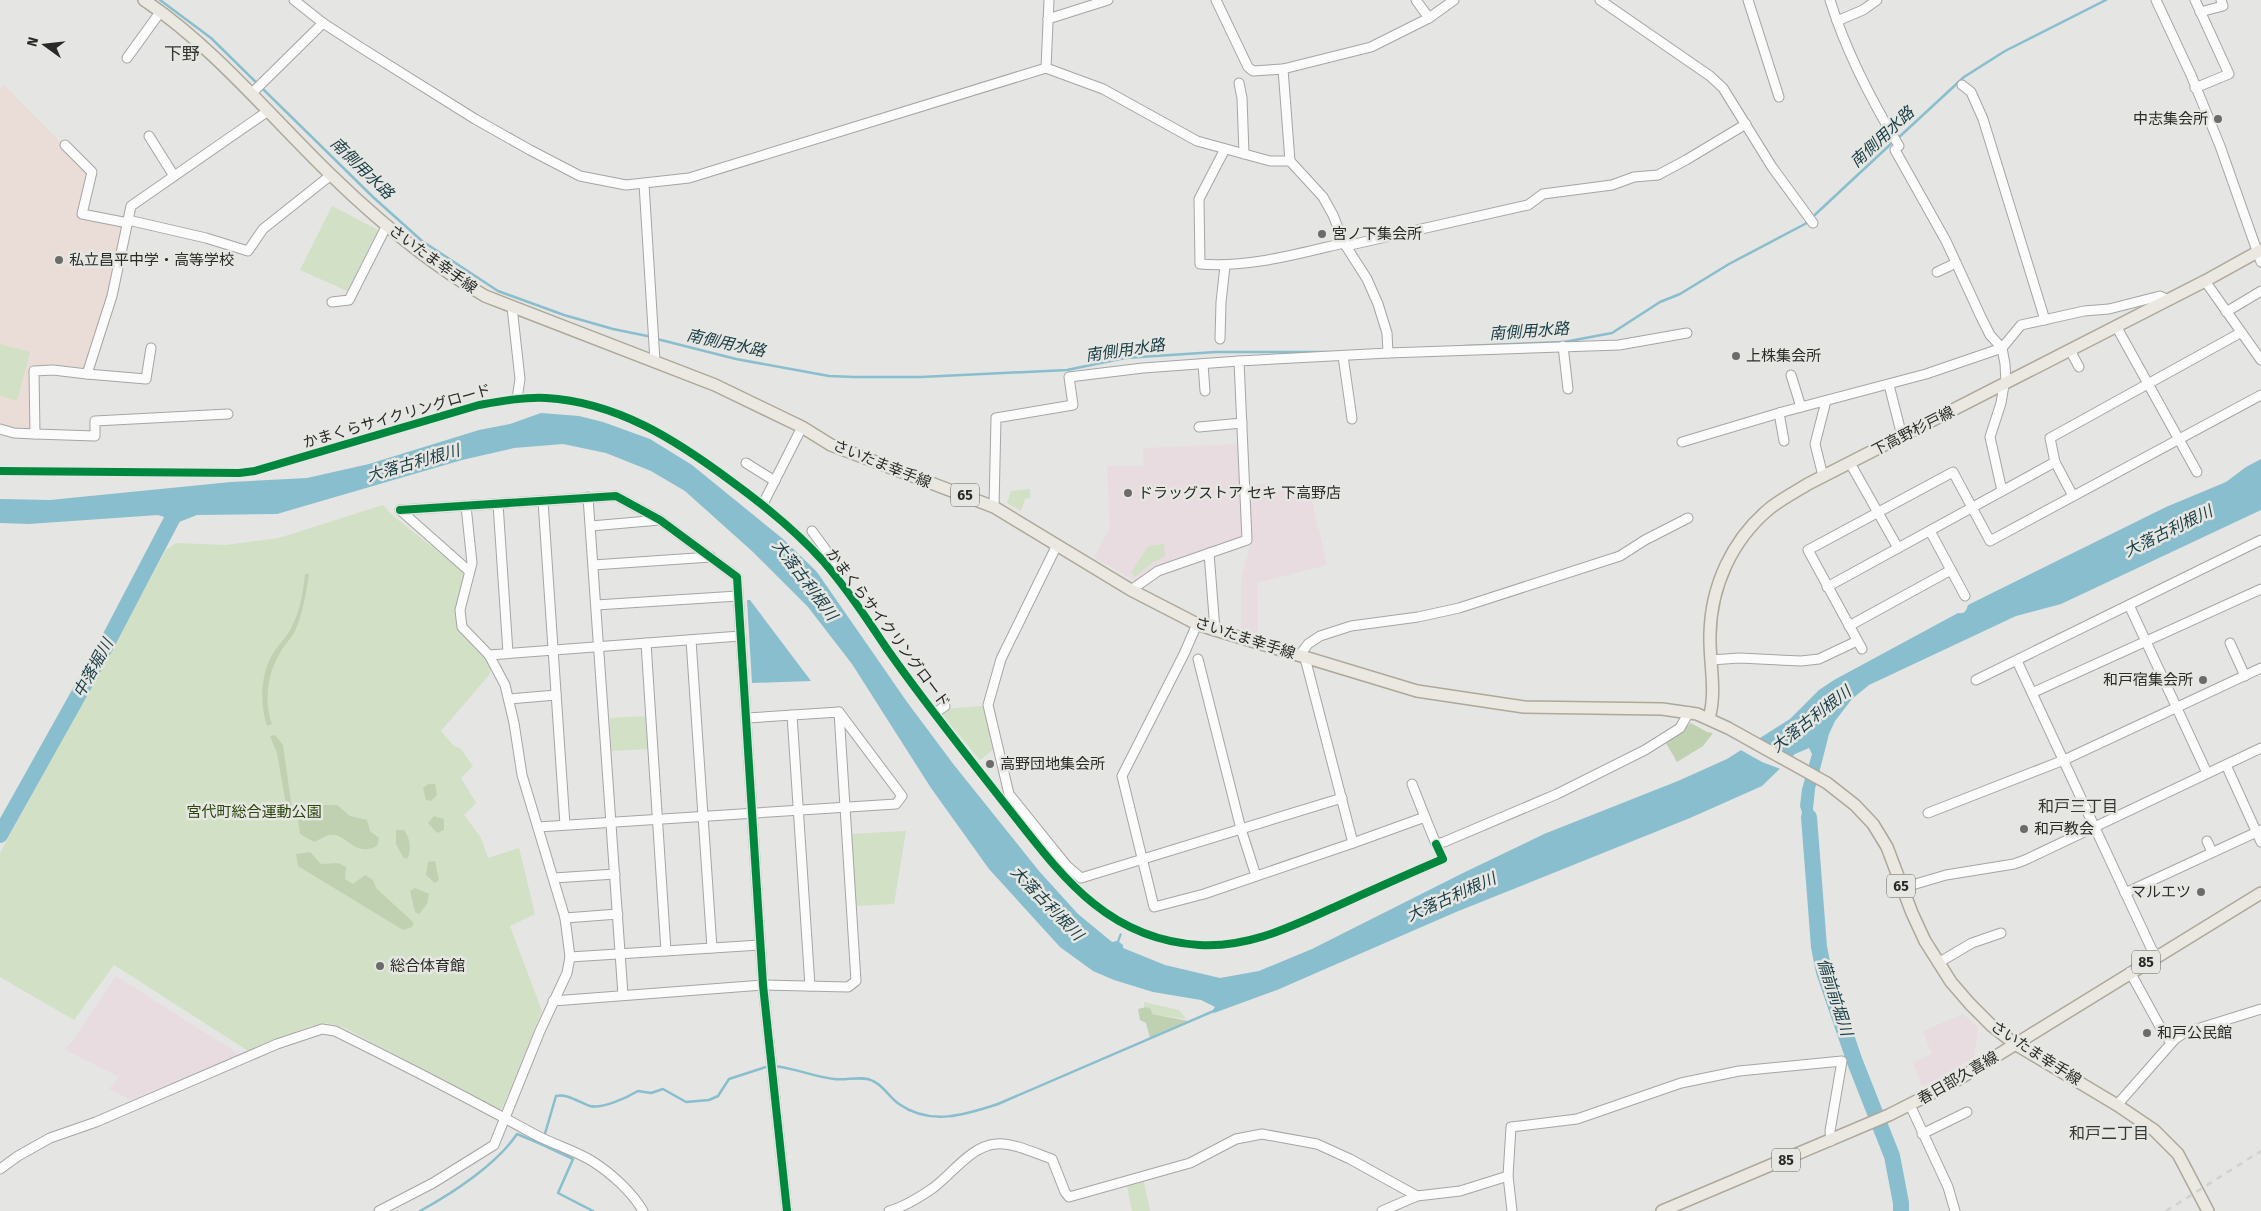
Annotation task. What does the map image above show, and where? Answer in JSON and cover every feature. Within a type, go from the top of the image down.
[{"type":"main road","name":"さいたま幸手線","points":[[144,0],[161,11],[215,58],[331,175],[387,225],[465,284],[485,296],[715,385],[802,428],[831,445],[994,507],[1131,590],[1197,624],[1417,691],[1524,707],[1662,708],[1689,712],[1709,718],[1827,783],[1856,805],[1873,824],[1887,847],[1917,926],[1938,963],[1970,1004],[1992,1026],[2015,1044],[2117,1104],[2154,1130],[2178,1154],[2208,1211]]},
{"type":"main road","name":"下高野杉戸線","points":[[1709,718],[1712,704],[1710,634],[1715,596],[1726,563],[1744,536],[1769,509],[1823,476],[2259,255]]},
{"type":"main road","name":"春日部久喜線","points":[[1662,1211],[1889,1116],[1954,1082],[2261,893]]},
{"type":"street","points":[[294,0],[323,23],[475,119],[555,164],[580,176],[606,182],[626,185],[689,178],[1046,68],[1103,89],[1197,141],[1270,161],[1290,161]]},
{"type":"street","points":[[1046,68],[1050,0]]},
{"type":"street","points":[[1048,19],[1108,0]]},
{"type":"street","points":[[1216,0],[1248,67],[1253,72],[1283,69],[1371,47],[1429,18],[1454,0]]},
{"type":"street","points":[[1416,0],[1429,18]]},
{"type":"street","points":[[1600,0],[1710,76],[1722,88],[1772,167],[1813,223]]},
{"type":"street","points":[[1748,0],[1779,97]]},
{"type":"street","points":[[1830,0],[1837,21],[1875,107],[1926,203],[1990,335],[2002,348],[2006,364],[2005,384],[1990,437],[2002,490]]},
{"type":"street","points":[[1837,21],[1863,10],[1877,0]]},
{"type":"street","points":[[2156,0],[2220,146],[2259,255]]},
{"type":"street","points":[[2195,0],[2230,74],[2195,88]]},
{"type":"street","points":[[2200,12],[2223,6],[2221,0]]},
{"type":"street","points":[[127,58],[161,11]]},
{"type":"street","points":[[251,94],[323,23]]},
{"type":"street","points":[[1283,69],[1290,161],[1323,197],[1345,244],[1367,279],[1378,304],[1387,334],[1388,353]]},
{"type":"street","points":[[1239,83],[1242,98],[1244,154]]},
{"type":"street","points":[[1962,85],[1971,92],[1983,119],[2045,320]]},
{"type":"street","points":[[87,374],[112,296],[131,206],[268,111]]},
{"type":"street","points":[[1225,149],[1199,199],[1200,264],[1225,266],[1287,257],[1528,205],[1543,194],[1612,185],[1634,177],[1658,174],[1686,160],[1746,124]]},
{"type":"street","points":[[149,136],[174,176]]},
{"type":"street","points":[[65,144],[92,172],[82,214],[206,238],[248,251],[263,229],[331,175]]},
{"type":"street","points":[[644,184],[655,361]]},
{"type":"street","points":[[332,302],[350,300],[387,225]]},
{"type":"street","points":[[1936,272],[1956,263]]},
{"type":"street","points":[[1220,339],[1220,302],[1225,266]]},
{"type":"street","points":[[2205,281],[2240,333],[2261,360]]},
{"type":"street","points":[[2226,312],[2261,291]]},
{"type":"street","points":[[1682,442],[1779,413],[1889,385],[2002,348],[2020,325],[2084,311],[2109,309],[2160,296],[2168,300]]},
{"type":"street","points":[[512,307],[520,380],[520,390],[516,398]]},
{"type":"street","points":[[2116,326],[2197,472]]},
{"type":"street","points":[[994,507],[996,418],[1073,405],[1069,377],[1239,361],[1388,353],[1619,345],[1687,332]]},
{"type":"street","points":[[2073,496],[2055,462],[2050,438],[2240,333]]},
{"type":"street","points":[[1563,346],[1568,389]]},
{"type":"street","points":[[35,434],[34,372],[53,370],[146,379],[151,348]]},
{"type":"street","points":[[2070,350],[2079,367]]},
{"type":"street","points":[[1343,356],[1352,419]]},
{"type":"street","points":[[1131,590],[1158,571],[1247,540],[1239,361]]},
{"type":"street","points":[[1203,364],[1205,391]]},
{"type":"street","points":[[1791,375],[1801,407]]},
{"type":"street","points":[[1889,385],[1902,436]]},
{"type":"street","points":[[1711,660],[1739,658],[1801,661],[1819,659],[1859,645],[1808,550],[1953,472],[1990,541],[2261,394]]},
{"type":"street","points":[[1823,476],[1815,444],[1826,401]]},
{"type":"street","points":[[1779,413],[1784,441]]},
{"type":"street","points":[[0,429],[14,433],[95,436],[95,421],[228,414]]},
{"type":"street","points":[[1199,427],[1242,423]]},
{"type":"street","points":[[763,504],[802,428]]},
{"type":"street","points":[[746,462],[775,481]]},
{"type":"street","points":[[1827,587],[2055,462]]},
{"type":"street","points":[[1850,463],[1898,548]]},
{"type":"street","points":[[469,571],[400,510],[616,496],[660,520],[737,577],[763,985],[787,1211]]},
{"type":"street","points":[[588,498],[623,996]]},
{"type":"street","points":[[543,500],[565,825]]},
{"type":"street","points":[[498,504],[508,653]]},
{"type":"street","points":[[379,1211],[433,1183],[494,1145],[553,1001],[567,973],[570,957],[565,918],[522,775],[505,685],[490,654],[462,627],[460,610],[472,563],[466,506]]},
{"type":"street","points":[[1353,843],[1302,657],[1308,644],[1320,636],[1350,626],[1418,617],[1459,608],[1620,556],[1645,540],[1688,518]]},
{"type":"street","points":[[591,526],[660,520]]},
{"type":"street","points":[[1930,530],[1950,570],[1966,596]]},
{"type":"street","points":[[812,531],[842,572]]},
{"type":"street","points":[[1976,680],[2261,540]]},
{"type":"street","points":[[1056,545],[1001,659],[988,706],[1009,794],[1067,866],[1081,878],[1342,798]]},
{"type":"street","points":[[1209,553],[1215,630]]},
{"type":"street","points":[[593,565],[711,557]]},
{"type":"street","points":[[1849,626],[1950,570]]},
{"type":"street","points":[[2032,693],[2261,589]]},
{"type":"street","points":[[596,605],[738,596]]},
{"type":"street","points":[[2130,605],[2207,774]]},
{"type":"street","points":[[1197,624],[1184,654],[1122,776],[1154,907],[1204,894],[1425,817]]},
{"type":"street","points":[[490,654],[740,636]]},
{"type":"street","points":[[691,640],[712,948]]},
{"type":"street","points":[[646,643],[666,951]]},
{"type":"street","points":[[2230,643],[2246,676]]},
{"type":"street","points":[[1198,659],[1241,829],[1256,876]]},
{"type":"street","points":[[2017,661],[2152,950],[2157,956]]},
{"type":"street","points":[[1928,813],[2064,760],[2261,668]]},
{"type":"street","points":[[509,699],[556,695]]},
{"type":"street","points":[[936,713],[945,706]]},
{"type":"street","points":[[747,718],[839,712]]},
{"type":"street","points":[[538,827],[753,815],[896,804],[902,796],[839,712]]},
{"type":"street","points":[[553,1001],[763,985],[848,986],[856,981],[839,712]]},
{"type":"street","points":[[1412,784],[1436,844],[1444,842],[1557,794],[1645,750],[1680,728],[1689,712]]},
{"type":"street","points":[[792,715],[810,986]]},
{"type":"street","points":[[1902,888],[1946,875],[2014,864],[2261,748]]},
{"type":"street","points":[[2226,765],[2259,831],[2261,842]]},
{"type":"street","points":[[2125,893],[2259,831]]},
{"type":"street","points":[[2207,841],[2212,852]]},
{"type":"street","points":[[554,878],[615,874]]},
{"type":"street","points":[[565,918],[618,914]]},
{"type":"street","points":[[1938,963],[1972,943],[2001,933]]},
{"type":"street","points":[[570,957],[760,945]]},
{"type":"street","points":[[2130,972],[2164,1034],[2171,1042]]},
{"type":"street","points":[[2117,1104],[2171,1042],[2184,1033],[2261,1009]]},
{"type":"street","points":[[0,1168],[50,1138],[96,1122],[277,1044],[322,1029],[335,1031],[591,1161],[605,1170],[638,1202],[643,1211]]},
{"type":"street","points":[[1512,1211],[1508,1176],[1511,1127],[1577,1119],[1681,1083],[1739,1070],[1842,1061],[1830,1131],[1831,1141]]},
{"type":"street","points":[[1910,1105],[1948,1187],[1955,1211]]},
{"type":"street","points":[[1922,1134],[1967,1112]]},
{"type":"street","points":[[889,1211],[897,1209],[933,1188],[977,1151],[996,1144],[1025,1149],[1052,1159],[1065,1192],[1069,1197],[1190,1163],[1236,1139],[1262,1134],[1317,1144],[1350,1159],[1417,1196]]},
{"type":"street","points":[[1382,1211],[1417,1196],[1460,1191],[1508,1176]]},
{"type":"shaded area","name":"私立昌平中学・高等学校","points":[[4,85],[90,172],[80,216],[125,225],[110,295],[85,372],[31,370],[32,430],[14,429],[0,425],[0,89]]},
{"type":"shaded area","points":[[1239,444],[1243,486],[1270,483],[1272,492],[1308,484],[1327,565],[1257,583],[1258,635],[1241,629],[1241,580],[1251,541],[1138,583],[1094,557],[1110,528],[1107,466],[1144,466],[1143,448]]},
{"type":"shaded area","points":[[116,976],[240,1055],[130,1100],[109,1089],[119,1077],[64,1049],[72,1042]]},
{"type":"shaded area","points":[[1963,1014],[1978,1027],[1974,1058],[1922,1087],[1913,1062],[1932,1054],[1923,1031]]},
{"type":"green space","points":[[332,206],[378,230],[347,291],[300,270]]},
{"type":"green space","points":[[0,344],[30,352],[17,401],[0,396]]},
{"type":"green space","points":[[1030,489],[1030,498],[1025,499],[1021,511],[1007,503],[1011,491]]},
{"type":"green space","name":"宮代町総合運動公園","points":[[383,505],[392,515],[464,572],[456,609],[458,628],[491,664],[490,674],[441,731],[454,746],[460,748],[473,766],[461,778],[476,803],[464,815],[481,838],[488,858],[519,848],[535,914],[510,926],[542,1011],[502,1109],[497,1109],[345,1028],[327,1023],[310,1026],[250,1052],[114,965],[74,1020],[0,977],[0,853],[166,550],[176,543],[226,545],[279,538]]},
{"type":"green space","points":[[1164,544],[1165,557],[1153,562],[1135,577],[1131,573],[1148,546]]},
{"type":"green space","points":[[305,574],[309,574],[300,617],[292,637],[282,650],[272,670],[268,688],[268,706],[272,724],[267,726],[262,699],[265,672],[272,655],[288,633],[299,610]]},
{"type":"green space","points":[[982,706],[993,750],[980,760],[940,712],[944,709]]},
{"type":"green space","points":[[649,716],[650,749],[611,751],[610,718]]},
{"type":"green space","points":[[1691,723],[1707,732],[1713,733],[1703,746],[1677,762],[1666,743]]},
{"type":"green space","points":[[275,735],[283,745],[293,816],[288,816],[277,753],[270,736]]},
{"type":"green space","points":[[428,784],[435,784],[437,795],[431,801],[426,800],[423,788]]},
{"type":"green space","points":[[312,805],[337,805],[350,816],[367,820],[370,831],[379,838],[377,846],[362,849],[335,835],[329,835],[314,842],[300,834],[298,819],[309,817]]},
{"type":"green space","points":[[434,816],[444,819],[444,830],[437,833],[428,823]]},
{"type":"green space","points":[[396,830],[404,830],[408,837],[410,848],[407,859],[403,857],[396,844]]},
{"type":"green space","points":[[906,831],[894,904],[856,906],[851,834]]},
{"type":"green space","points":[[310,852],[321,864],[338,863],[346,867],[345,879],[353,884],[365,875],[373,880],[376,888],[414,923],[412,927],[403,930],[298,866],[296,854]]},
{"type":"green space","points":[[435,861],[439,880],[435,883],[426,875],[428,862]]},
{"type":"green space","points":[[415,888],[429,894],[427,904],[419,914],[415,912],[410,891]]},
{"type":"green space","points":[[1144,1002],[1179,1010],[1186,1019],[1152,1014],[1151,1009],[1144,1007]]},
{"type":"green space","points":[[1146,1007],[1151,1009],[1152,1014],[1188,1021],[1150,1038],[1146,1023],[1140,1020],[1138,1009]]},
{"type":"green space","points":[[1144,1182],[1150,1211],[1132,1211],[1127,1186]]},
{"type":"water","name":"大落古利根川","points":[[541,413],[579,416],[603,422],[650,439],[692,465],[783,539],[817,572],[907,702],[954,765],[1039,871],[1078,914],[1112,942],[1117,941],[1120,933],[1122,934],[1119,942],[1123,945],[1123,948],[1165,965],[1220,978],[1259,971],[1312,949],[1544,834],[1678,781],[1727,759],[1790,719],[1819,690],[1834,680],[1958,613],[1964,612],[1968,605],[2166,507],[2226,482],[2246,467],[2261,459],[2261,510],[2061,604],[2016,616],[1869,685],[1852,699],[1835,721],[1829,734],[1815,789],[1810,839],[1800,806],[1802,789],[1812,754],[1809,748],[1795,754],[1762,786],[1690,818],[1456,912],[1277,990],[1214,1013],[1215,1007],[1201,1000],[1153,992],[1114,980],[1093,971],[1060,947],[989,869],[931,788],[852,664],[808,607],[753,552],[685,491],[651,471],[606,453],[563,444],[514,448],[462,460],[277,514],[197,515],[179,522],[158,515],[29,524],[0,523],[0,499],[50,500],[231,482],[307,478],[369,464],[479,430],[510,424]]},
{"type":"water","points":[[747,600],[750,600],[811,681],[752,683]]},
{"type":"pier","points":[[1757,738],[1794,759],[1783,770],[1762,762],[1739,749]]},
{"type":"waterway","name":"南側用水路","points":[[160,0],[211,38],[373,197],[422,241],[498,291],[564,315],[613,329],[652,337]]},
{"type":"waterway","name":"南側用水路","points":[[1897,139],[1964,77],[2005,51],[2106,0]]},
{"type":"waterway","name":"南側用水路","points":[[1465,346],[1564,342],[1612,333],[1660,302],[1680,294],[1729,264],[1805,224],[1893,142]]},
{"type":"waterway","name":"南側用水路","points":[[657,339],[736,359],[829,376],[854,377],[921,377],[1067,370],[1125,358],[1216,352],[1328,352]]},
{"type":"waterway","name":"中落堀川","points":[[0,835],[103,651],[181,502]]},
{"type":"waterway","name":"備前前堀川","points":[[1809,817],[1819,947],[1824,972],[1855,1062],[1892,1156],[1901,1211]]},
{"type":"waterway","points":[[774,1066],[834,1079],[869,1079],[877,1083],[895,1101],[911,1111],[935,1117],[960,1115],[998,1104],[1216,1010]]},
{"type":"waterway","points":[[544,1137],[556,1096],[565,1096],[590,1106],[602,1106],[638,1091],[651,1093],[663,1089],[686,1102],[709,1100],[718,1096],[729,1079],[769,1066]]},
{"type":"waterway","points":[[420,1211],[446,1196],[486,1167],[517,1134],[541,1144],[542,1142]]},
{"type":"waterway","points":[[541,1144],[573,1159],[558,1193],[593,1211]]},
{"type":"railway","points":[[2166,1211],[2261,1151]]},
{"type":"cycle path","name":"かまくらサイクリングロード","points":[[0,471],[239,473],[255,471],[479,405],[512,400],[546,398],[572,401],[597,407],[621,415],[689,451],[756,499],[802,539],[840,582],[930,708],[1045,854],[1087,898],[1110,916],[1136,930],[1166,940],[1199,945],[1218,945],[1253,939],[1304,921],[1443,859],[1436,844]]},
{"type":"cycle path","points":[[400,510],[616,496],[660,520],[737,577],[763,985],[787,1211]]},
{"type":"place","name":"中志集会所","points":[[2218,119]]},
{"type":"place","name":"宮ノ下集会所","points":[[1322,234]]},
{"type":"place","name":"私立昌平中学・高等学校","points":[[59,260]]},
{"type":"place","name":"上株集会所","points":[[1736,356]]},
{"type":"place","name":"ドラッグストア セキ 下高野店","points":[[1128,493]]},
{"type":"place","name":"和戸宿集会所","points":[[2203,680]]},
{"type":"place","name":"高野団地集会所","points":[[990,764]]},
{"type":"place","name":"和戸教会","points":[[2024,829]]},
{"type":"place","name":"マルエツ","points":[[2201,892]]},
{"type":"place","name":"総合体育館","points":[[380,966]]},
{"type":"place","name":"和戸公民館","points":[[2147,1033]]},
{"type":"district","name":"下野","points":[[182,54]]},
{"type":"district","name":"和戸三丁目","points":[[2078,806]]},
{"type":"district","name":"和戸二丁目","points":[[2109,1133]]}]
